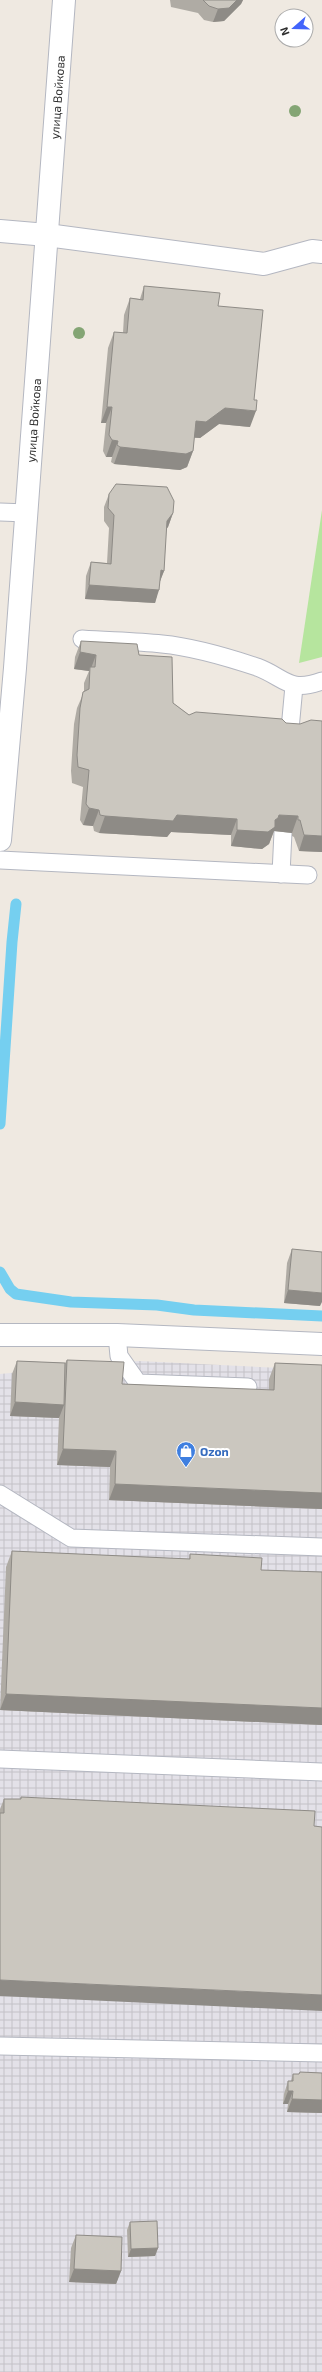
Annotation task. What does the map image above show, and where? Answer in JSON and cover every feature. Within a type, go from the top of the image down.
[{"type":"street","name":"улица Войкова","points":[[0,840],[27,513],[64,0]]},
{"type":"street","points":[[0,231],[47,235],[264,264],[312,251],[322,252]]},
{"type":"street","points":[[0,1335],[117,1335],[322,1344]]},
{"type":"lane","points":[[0,512],[27,513]]},
{"type":"lane","points":[[82,639],[162,644],[193,649],[258,668],[294,686],[309,686],[322,681]]},
{"type":"lane","points":[[289,740],[294,686]]},
{"type":"lane","points":[[281,874],[283,832]]},
{"type":"lane","points":[[0,860],[308,876]]},
{"type":"lane","points":[[117,1335],[119,1356],[138,1383],[248,1386]]},
{"type":"lane","points":[[0,1494],[71,1538],[322,1547]]},
{"type":"lane","points":[[0,1759],[322,1772]]},
{"type":"lane","points":[[0,2046],[322,2053]]},
{"type":"shaded area","points":[[139,1361],[322,1370],[322,2372],[0,2372],[0,1374]]},
{"type":"green space","points":[[322,510],[322,657],[299,663]]},
{"type":"building","points":[[203,0],[237,0],[229,8],[218,9],[209,6]]},
{"type":"building","points":[[144,286],[220,293],[218,306],[263,310],[254,400],[257,400],[256,411],[225,408],[206,422],[196,421],[193,451],[186,454],[120,447],[117,445],[118,441],[112,440],[109,435],[112,407],[107,407],[114,332],[127,333],[130,298],[143,300]]},
{"type":"building","points":[[116,484],[167,487],[174,501],[173,513],[167,521],[164,571],[161,570],[159,590],[89,585],[91,562],[111,564],[114,515],[108,508],[109,494]]},
{"type":"building","points":[[81,641],[137,644],[139,655],[172,657],[173,703],[189,715],[196,712],[282,719],[286,723],[300,724],[311,720],[322,721],[322,836],[304,835],[300,820],[298,820],[298,816],[279,815],[275,820],[275,827],[268,832],[237,830],[237,819],[177,815],[173,821],[105,816],[100,815],[99,810],[89,808],[86,804],[89,770],[78,767],[77,755],[80,708],[83,692],[89,689],[90,667],[95,667],[96,655],[80,652]]},
{"type":"building","points":[[292,1249],[322,1252],[322,1293],[288,1290]]},
{"type":"building","points":[[67,1360],[124,1362],[122,1384],[274,1390],[275,1363],[322,1365],[322,1493],[115,1484],[116,1451],[63,1449]]},
{"type":"building","points":[[17,1361],[65,1363],[64,1405],[15,1402]]},
{"type":"building","points":[[12,1551],[190,1559],[190,1554],[262,1558],[261,1570],[322,1572],[322,1708],[6,1694]]},
{"type":"building","points":[[21,1797],[315,1811],[314,1826],[322,1827],[322,1995],[0,1980],[0,1813],[4,1813],[4,1799],[21,1799]]},
{"type":"building","points":[[300,2072],[322,2073],[322,2100],[292,2099],[293,2091],[288,2091],[288,2081],[293,2081],[293,2074],[299,2074]]},
{"type":"building","points":[[157,2221],[158,2248],[131,2249],[130,2222]]},
{"type":"building","points":[[76,2235],[122,2237],[121,2271],[74,2269]]},
{"type":"waterway","points":[[0,1124],[12,942],[16,904]]},
{"type":"waterway","points":[[0,1272],[10,1289],[16,1294],[71,1302],[157,1305],[194,1310],[322,1316]]},
{"type":"place","name":"Ozon","points":[[186,1468]]}]
